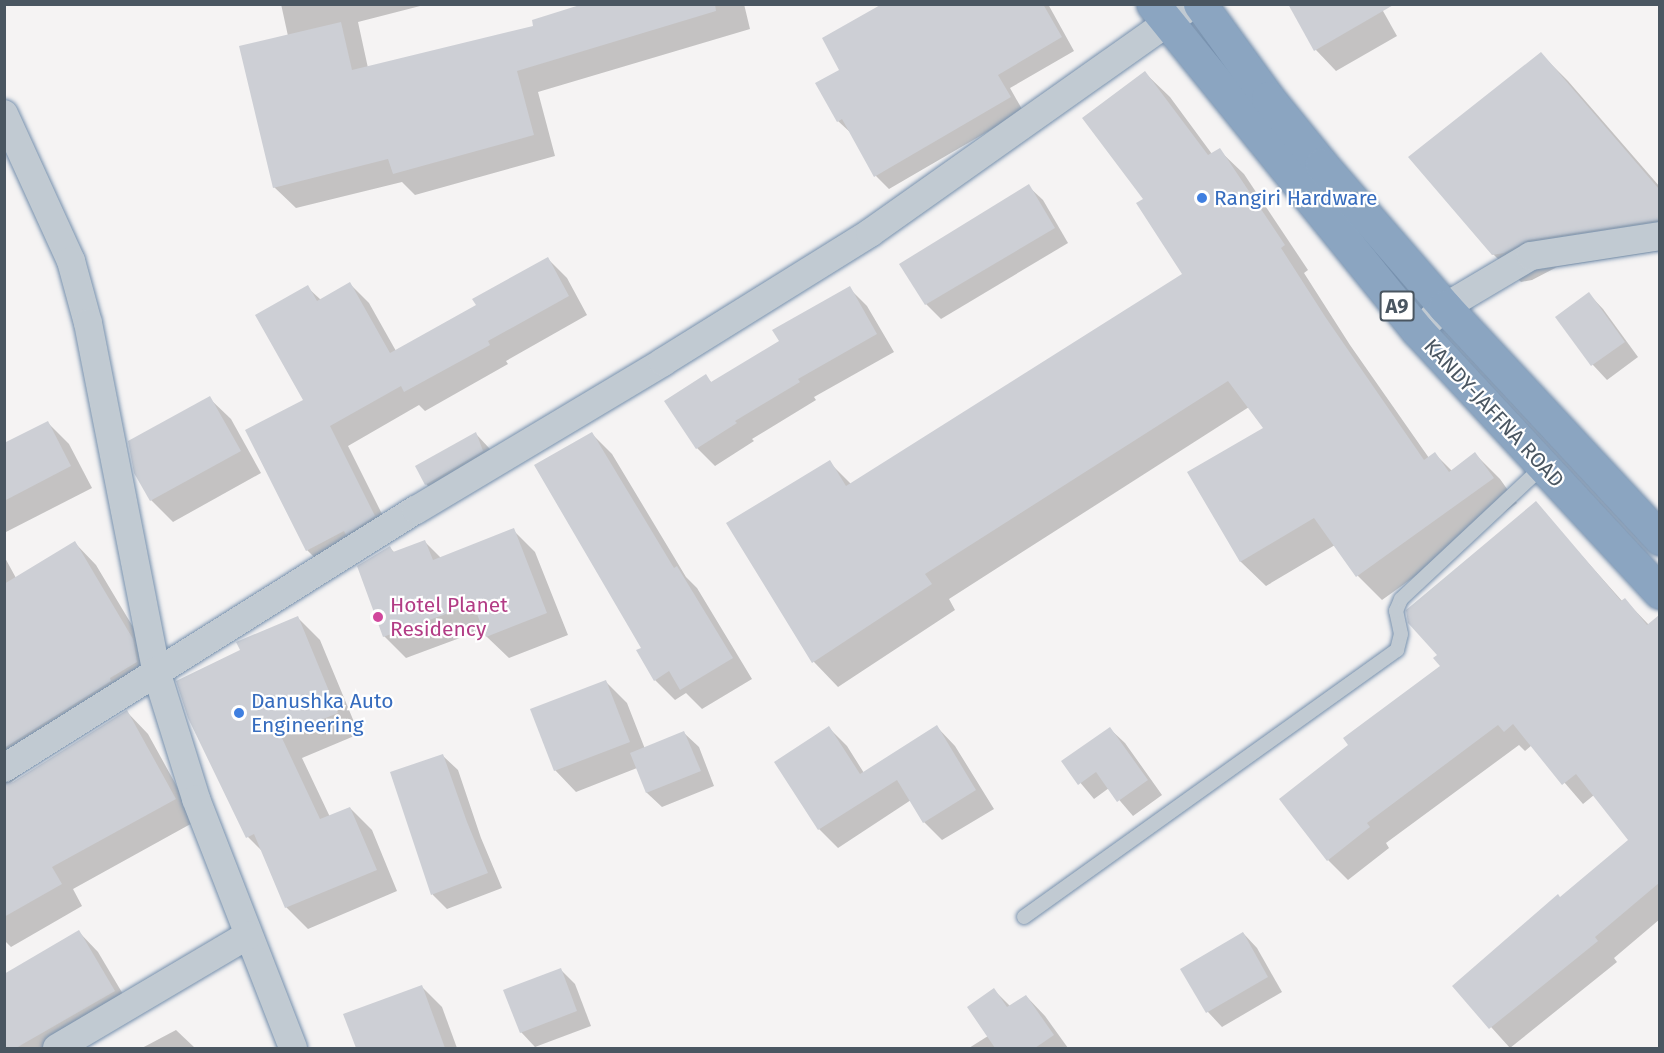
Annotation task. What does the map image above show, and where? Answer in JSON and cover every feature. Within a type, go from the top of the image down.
[{"type":"highway","name":"KANDY-JAFFNA ROAD","points":[[1200,4],[1268,98],[1322,165],[1445,307],[1659,538]]},
{"type":"highway","name":"KANDY-JAFFNA ROAD","points":[[1159,14],[1418,331],[1659,592]]},
{"type":"street","points":[[4,768],[156,671],[870,233],[1159,14],[1194,4]]},
{"type":"street","points":[[4,114],[70,261],[88,323],[156,671],[196,799],[293,1048]]},
{"type":"street","points":[[1418,331],[1445,307],[1531,256],[1659,236]]},
{"type":"street","points":[[57,1048],[248,935]]},
{"type":"lane","points":[[1024,917],[1397,650],[1401,634],[1396,611],[1401,599],[1544,465]]},
{"type":"building","points":[[583,4],[715,4],[716,11],[517,71],[534,135],[393,174],[388,159],[273,188],[239,46],[341,22],[352,70],[533,26],[532,20]]},
{"type":"building","points":[[882,4],[1043,4],[1062,37],[998,75],[1011,97],[874,177],[842,119],[837,122],[815,83],[839,70],[822,38]]},
{"type":"building","points":[[1288,4],[1395,4],[1314,51]]},
{"type":"building","points":[[1541,52],[1659,189],[1659,220],[1528,240],[1504,253],[1492,255],[1408,157]]},
{"type":"building","points":[[1145,71],[1208,155],[1220,148],[1285,245],[1281,248],[1326,318],[1424,460],[1435,452],[1449,472],[1475,452],[1494,478],[1356,577],[1314,518],[1240,562],[1187,472],[1263,428],[1228,381],[925,574],[932,584],[812,663],[726,523],[830,460],[846,486],[1182,274],[1136,203],[1143,199],[1082,118]]},
{"type":"building","points":[[1029,184],[1055,228],[925,305],[899,264]]},
{"type":"building","points":[[548,257],[569,296],[488,341],[490,345],[404,392],[401,386],[330,426],[375,516],[346,535],[344,531],[306,551],[245,430],[303,400],[255,315],[308,285],[317,301],[350,282],[390,353],[476,305],[472,299]]},
{"type":"building","points":[[850,286],[877,334],[798,379],[800,382],[735,421],[737,423],[696,449],[664,401],[706,374],[711,382],[779,341],[772,330]]},
{"type":"building","points":[[1589,292],[1625,342],[1591,366],[1555,317]]},
{"type":"building","points":[[210,396],[241,451],[150,501],[134,473],[128,441]]},
{"type":"building","points":[[48,421],[71,466],[4,501],[4,443]]},
{"type":"building","points":[[476,432],[483,451],[425,485],[415,466]]},
{"type":"building","points":[[592,432],[674,568],[677,566],[733,658],[680,690],[669,671],[654,681],[636,650],[641,648],[534,465]]},
{"type":"building","points":[[1536,501],[1621,601],[1625,598],[1647,625],[1659,615],[1659,883],[1595,937],[1598,941],[1489,1029],[1452,986],[1558,894],[1560,897],[1628,840],[1576,774],[1562,785],[1513,724],[1504,732],[1498,725],[1367,823],[1370,827],[1327,861],[1279,799],[1348,745],[1343,738],[1440,666],[1433,658],[1437,655],[1408,623],[1406,610]]},
{"type":"building","points":[[514,528],[547,613],[486,637],[473,604],[383,637],[357,566],[390,546],[393,552],[425,540],[433,560]]},
{"type":"building","points":[[75,541],[133,639],[137,662],[110,678],[111,681],[4,748],[4,584]]},
{"type":"building","points":[[298,616],[338,713],[281,736],[320,819],[350,807],[377,870],[285,908],[254,834],[246,838],[188,718],[176,681],[240,650],[236,642]]},
{"type":"building","points":[[606,680],[630,742],[554,771],[530,709]]},
{"type":"building","points":[[127,710],[176,799],[52,867],[62,884],[4,917],[4,784],[13,782]]},
{"type":"building","points":[[937,725],[976,790],[923,823],[897,780],[818,830],[774,762],[829,726],[860,774]]},
{"type":"building","points":[[1110,727],[1148,780],[1117,802],[1096,772],[1078,785],[1061,761]]},
{"type":"building","points":[[684,731],[701,771],[646,793],[630,753]]},
{"type":"building","points":[[443,754],[488,873],[431,895],[390,772]]},
{"type":"building","points":[[79,930],[115,991],[16,1048],[4,1048],[4,974]]},
{"type":"building","points":[[1243,932],[1268,977],[1206,1013],[1180,969]]},
{"type":"building","points":[[561,968],[577,1011],[520,1033],[503,990]]},
{"type":"building","points":[[422,985],[445,1048],[356,1048],[343,1014]]},
{"type":"building","points":[[994,988],[1007,1007],[1026,995],[1054,1035],[1035,1048],[995,1048],[967,1007]]},
{"type":"place","name":"Rangiri Hardware","points":[[1202,198]]},
{"type":"place","name":"Hotel Planet Residency","points":[[378,617]]},
{"type":"place","name":"Danushka Auto Engineering","points":[[239,713]]}]
